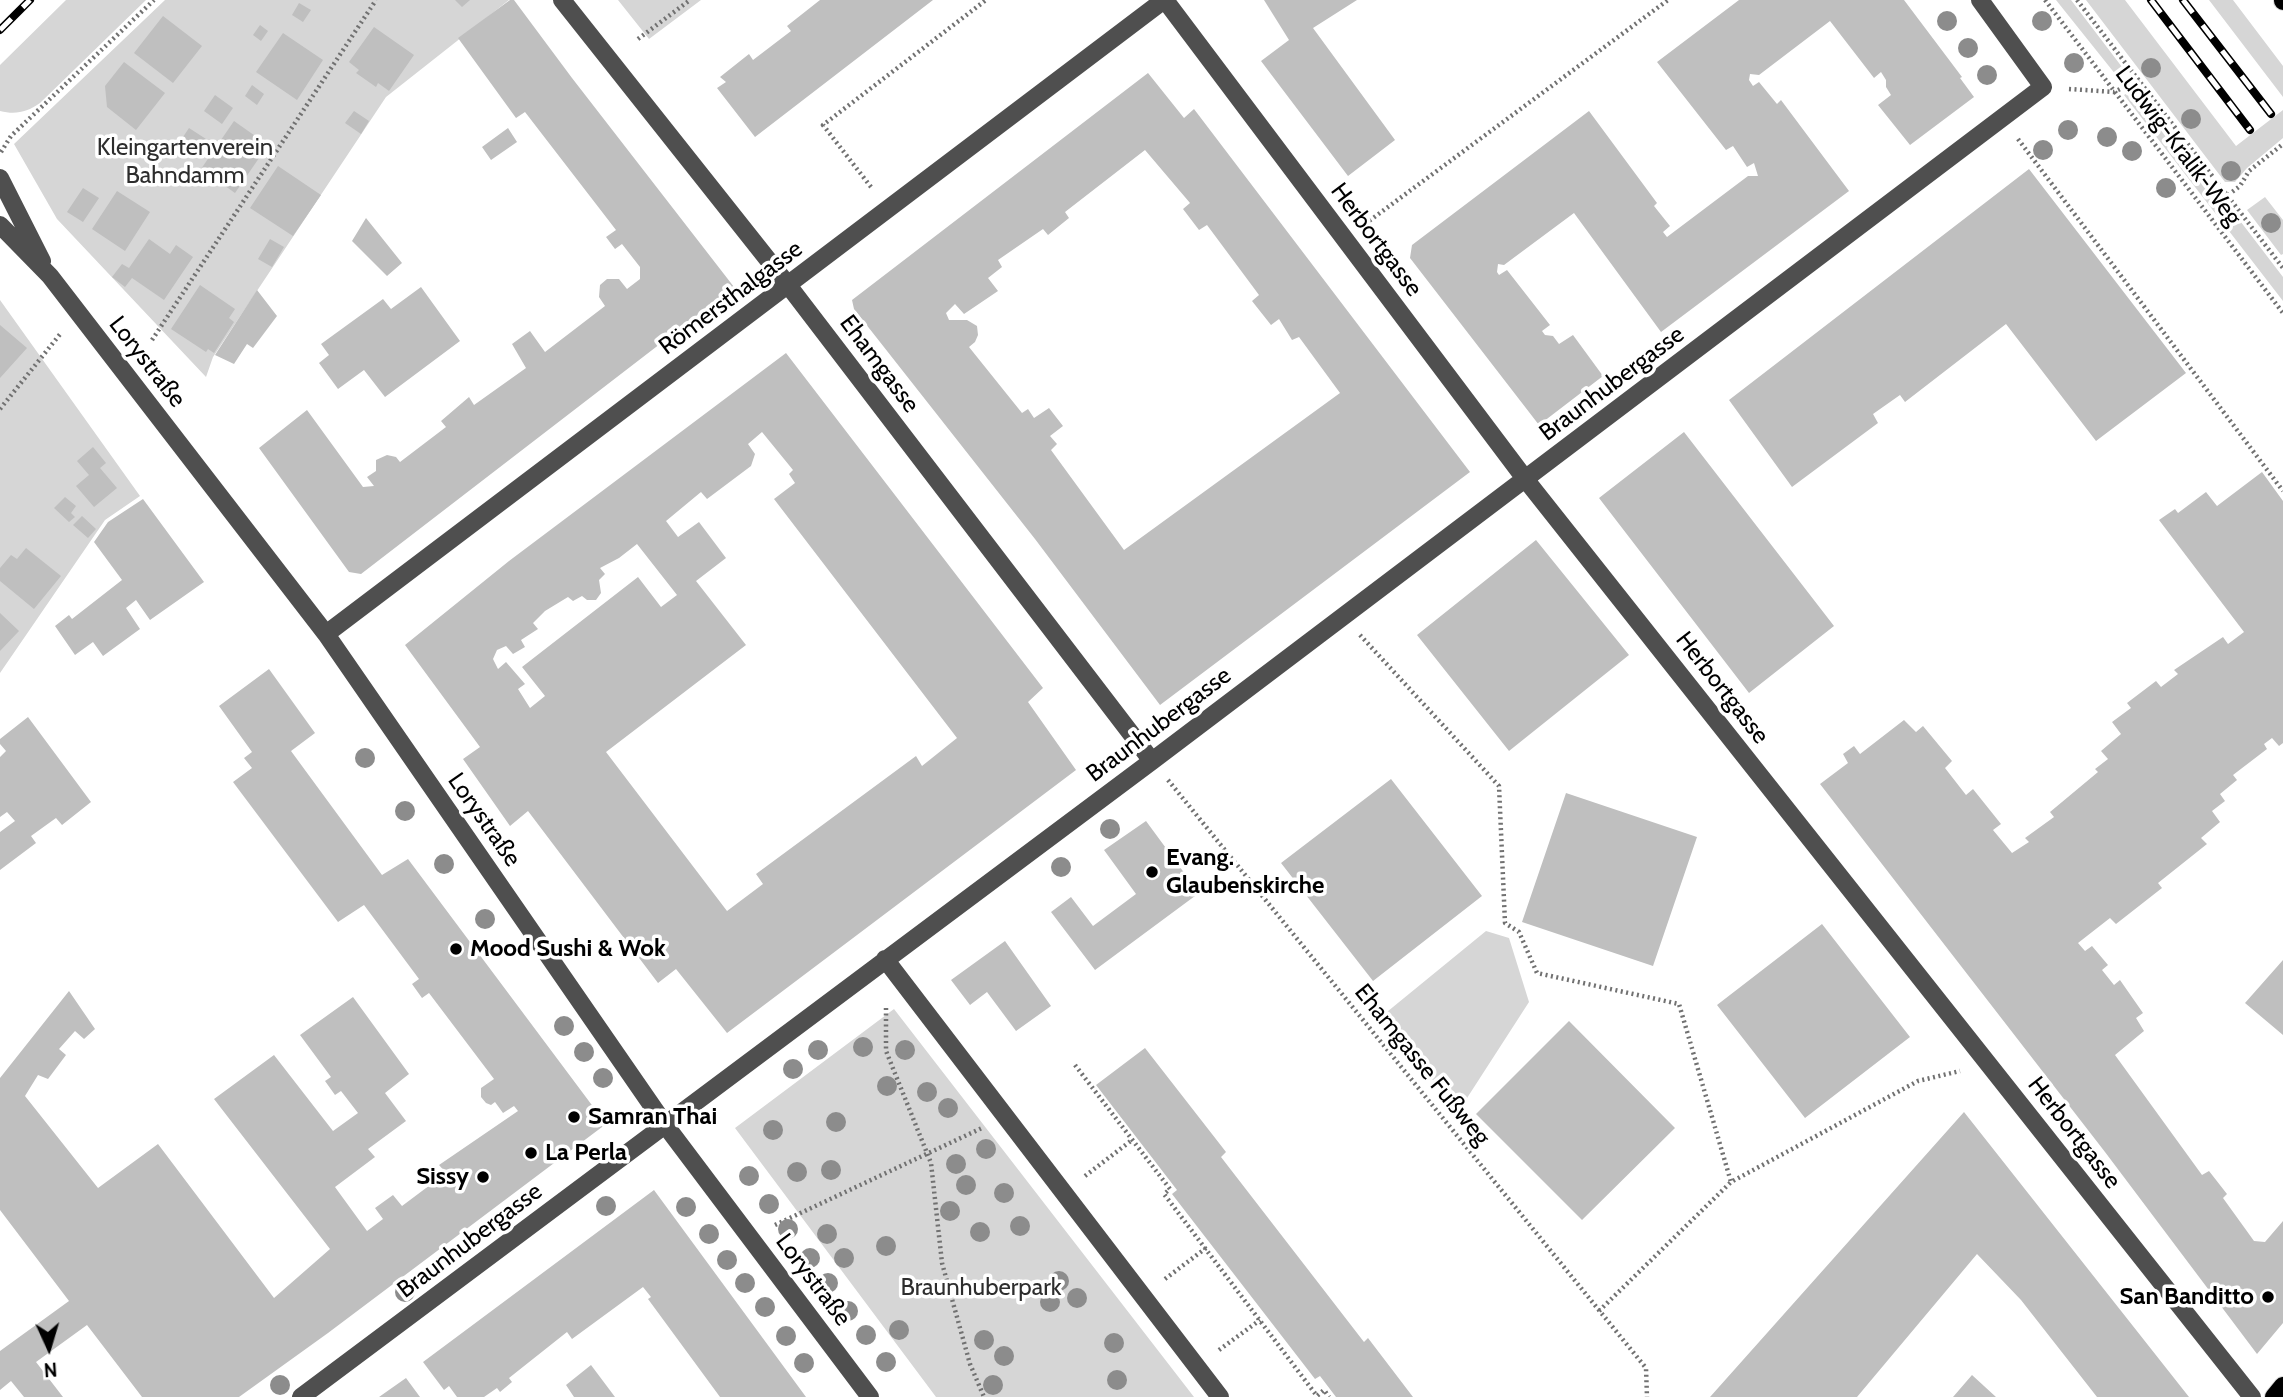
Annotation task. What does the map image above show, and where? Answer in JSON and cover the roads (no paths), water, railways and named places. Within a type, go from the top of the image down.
[{"type":"main road","points":[[2274,1397],[2283,1386]]},
{"type":"street","name":"Ehamgasse","points":[[562,0],[788,285],[1152,761]]},
{"type":"street","name":"Römersthalgasse","points":[[326,634],[1165,0]]},
{"type":"street","name":"Herbortgasse","points":[[1165,0],[1526,480],[2252,1397]]},
{"type":"street","name":"Braunhubergasse","points":[[301,1397],[1526,480],[2043,87],[1980,0]]},
{"type":"street","name":"Lorystraße","points":[[0,178],[50,276]]},
{"type":"street","name":"Lorystraße","points":[[0,225],[50,276],[326,634],[666,1126],[870,1397]]},
{"type":"street","points":[[885,959],[1220,1397]]},
{"type":"railway","points":[[0,30],[30,0]]},
{"type":"railway","points":[[2151,0],[2250,130]]},
{"type":"railway","points":[[2183,0],[2271,114]]},
{"type":"place","name":"Evang. Glaubenskirche","points":[[1152,872]]},
{"type":"place","name":"Mood Sushi & Wok","points":[[456,949]]},
{"type":"place","name":"Samran Thai","points":[[574,1117]]},
{"type":"place","name":"La Perla","points":[[531,1153]]},
{"type":"place","name":"Sissy","points":[[483,1177]]},
{"type":"place","name":"San Banditto","points":[[2268,1297]]},
{"type":"park label","name":"Kleingartenverein Bahndamm","points":[[185,162]]},
{"type":"park label","name":"Braunhuberpark","points":[[981,1288]]}]
